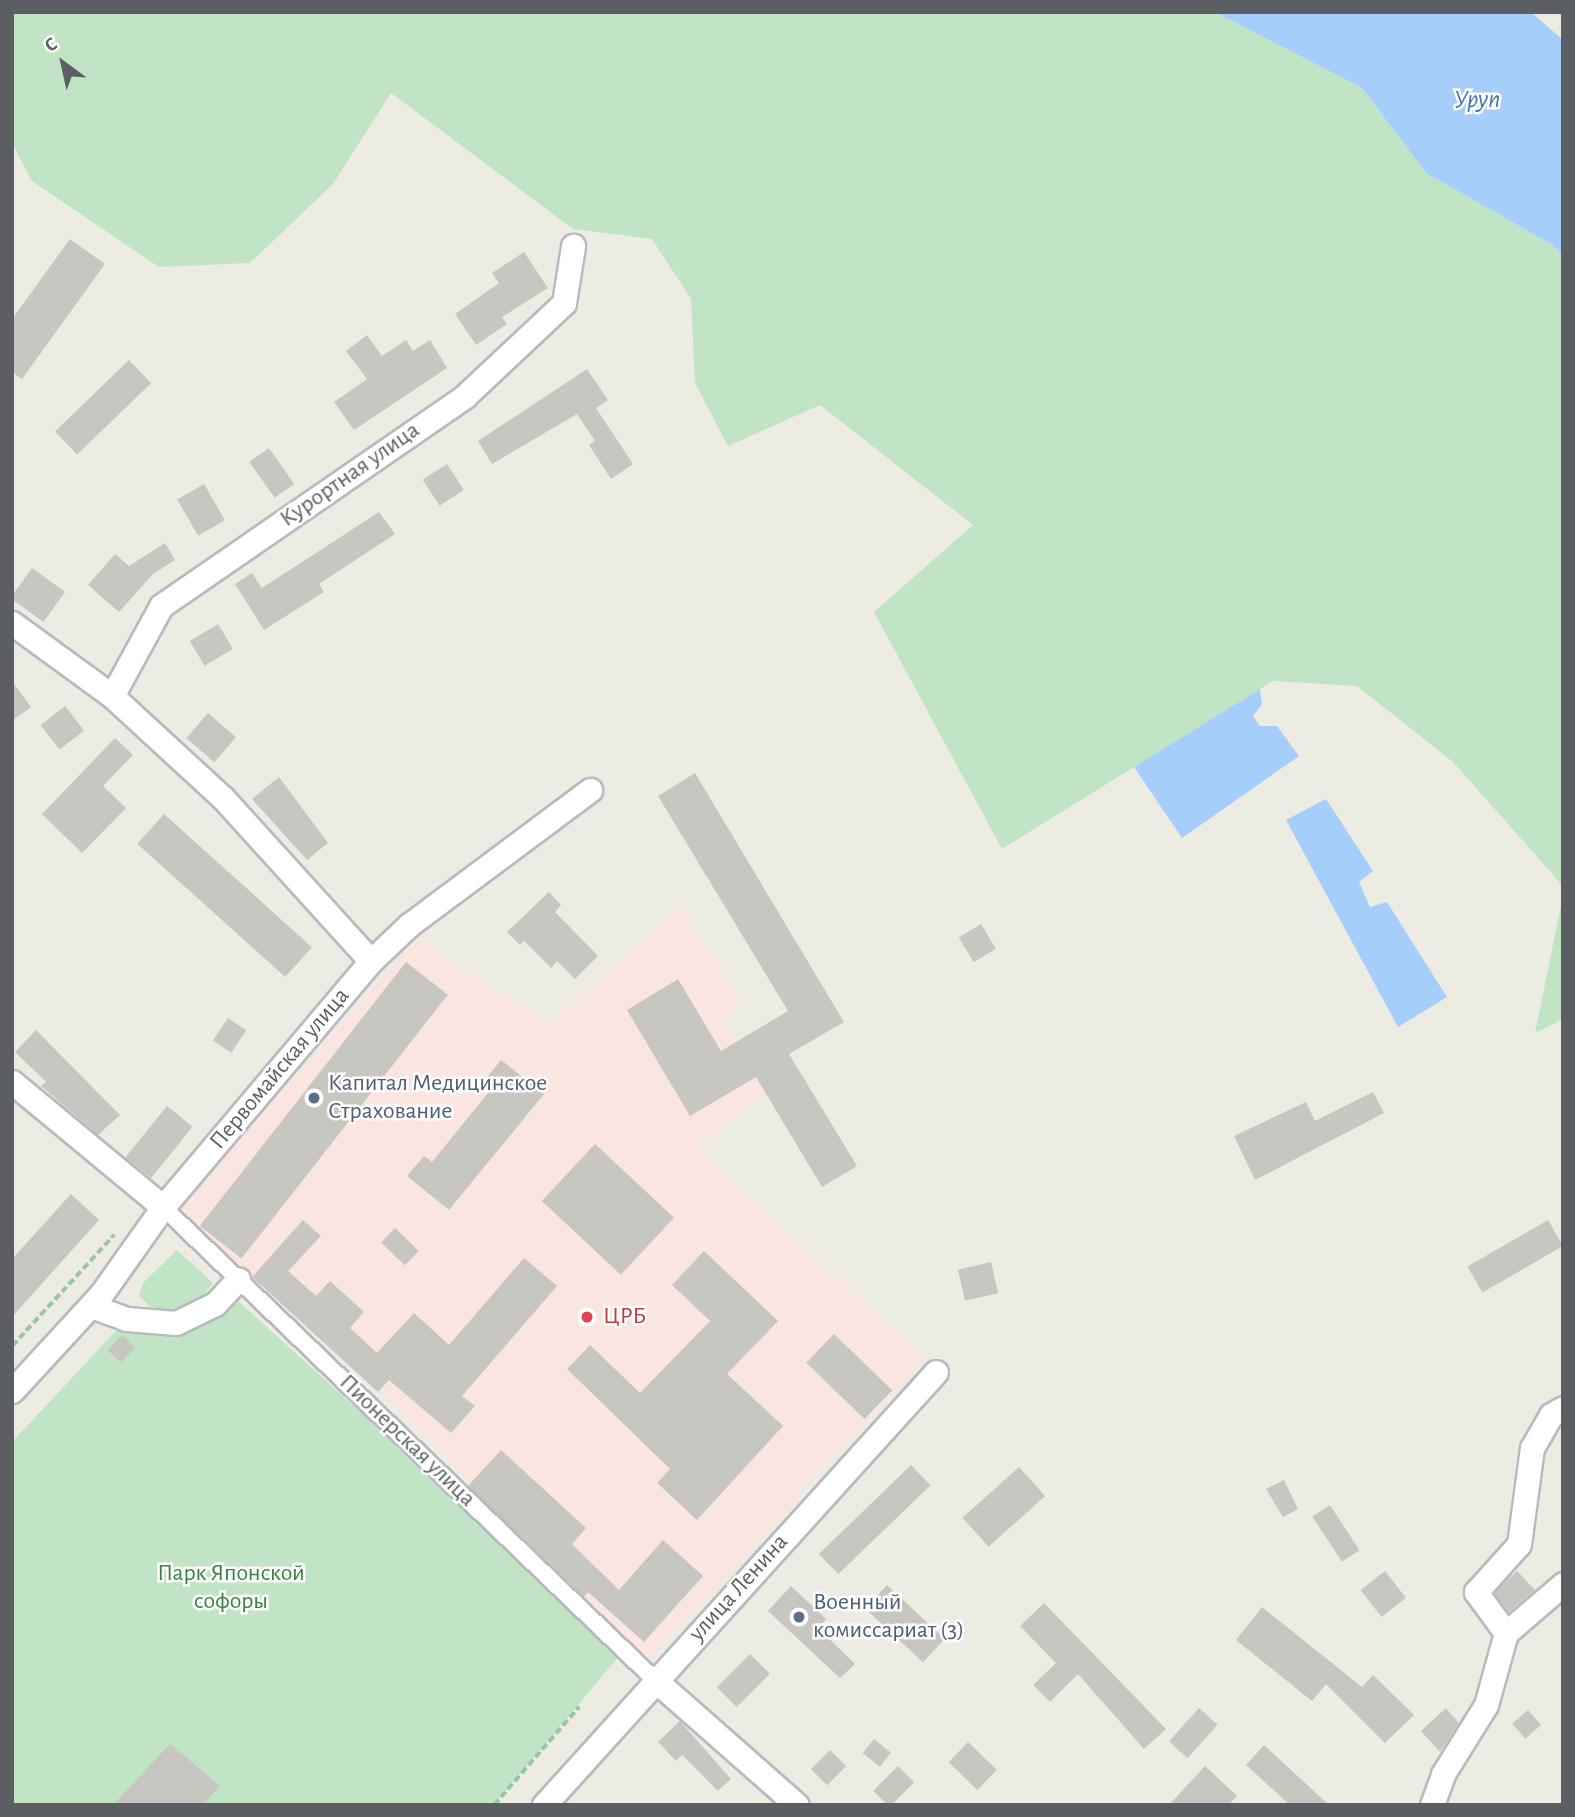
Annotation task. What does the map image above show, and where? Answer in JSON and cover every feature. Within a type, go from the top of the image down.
[{"type":"street","name":"Курортная улица","points":[[112,696],[161,606],[465,396],[564,303],[573,246]]},
{"type":"street","points":[[12,623],[112,696],[223,798],[371,961]]},
{"type":"street","name":"Первомайская улица","points":[[12,1391],[91,1306],[163,1208],[371,961],[409,925],[590,790]]},
{"type":"street","name":"Пионерская улица","points":[[12,1082],[163,1208],[655,1680],[797,1805]]},
{"type":"street","points":[[91,1306],[127,1319],[176,1323],[215,1304],[238,1279]]},
{"type":"street","name":"улица Ленина","points":[[544,1805],[936,1372]]},
{"type":"street","points":[[1506,1633],[1476,1592],[1519,1544],[1532,1448],[1551,1415],[1563,1408]]},
{"type":"street","points":[[1432,1805],[1443,1774],[1486,1705],[1506,1633],[1563,1584]]},
{"type":"path","points":[[12,1346],[118,1231]]},
{"type":"path","points":[[494,1805],[579,1707]]},
{"type":"shaded area","name":"ЦРБ","points":[[681,906],[740,1001],[724,1021],[767,1092],[695,1147],[924,1358],[649,1662],[378,1392],[177,1209],[416,940],[549,1023]]},
{"type":"green space","points":[[12,12],[1215,12],[1362,88],[1426,173],[1551,244],[1563,255],[1563,886],[1453,762],[1357,686],[1273,681],[1002,849],[874,612],[973,525],[820,405],[728,446],[695,383],[691,299],[652,239],[573,229],[391,93],[333,184],[250,263],[159,267],[32,181],[12,143]]},
{"type":"green space","points":[[1563,896],[1563,1019],[1535,1033]]},
{"type":"green space","points":[[177,1250],[213,1283],[196,1305],[182,1312],[155,1311],[139,1296],[143,1283]]},
{"type":"green space","name":"Парк Японской софоры","points":[[227,1291],[624,1650],[494,1805],[12,1805],[12,1442],[127,1319],[154,1322]]},
{"type":"water","name":"Уруп","points":[[1215,12],[1531,12],[1563,40],[1563,255],[1551,244],[1426,173],[1362,88]]},
{"type":"water","points":[[1260,689],[1262,704],[1253,716],[1260,726],[1277,726],[1299,756],[1182,838],[1134,767]]},
{"type":"water","points":[[1326,799],[1373,871],[1359,882],[1370,907],[1387,902],[1447,997],[1398,1027],[1286,820]]},
{"type":"building","points":[[70,239],[105,264],[22,379],[12,372],[12,319]]},
{"type":"building","points":[[524,252],[548,288],[502,317],[507,324],[476,345],[455,314],[499,283],[492,273]]},
{"type":"building","points":[[367,335],[382,356],[406,340],[413,351],[430,340],[447,368],[354,430],[334,402],[367,379],[346,351]]},
{"type":"building","points":[[129,360],[151,383],[77,455],[55,432]]},
{"type":"building","points":[[587,369],[608,400],[596,408],[633,464],[611,479],[589,445],[595,441],[577,414],[492,464],[478,441]]},
{"type":"building","points":[[269,448],[294,484],[275,498],[249,462]]},
{"type":"building","points":[[447,464],[464,490],[440,506],[423,480]]},
{"type":"building","points":[[204,484],[225,520],[198,536],[177,499]]},
{"type":"building","points":[[379,512],[395,534],[319,584],[324,592],[264,630],[235,584],[252,573],[262,588]]},
{"type":"building","points":[[165,543],[175,560],[153,574],[119,612],[88,585],[115,554],[129,566]]},
{"type":"building","points":[[32,568],[65,592],[43,622],[12,599]]},
{"type":"building","points":[[218,624],[233,649],[205,666],[190,641]]},
{"type":"building","points":[[12,681],[31,707],[12,721]]},
{"type":"building","points":[[65,706],[84,730],[60,750],[41,725]]},
{"type":"building","points":[[208,713],[236,737],[214,762],[186,738]]},
{"type":"building","points":[[115,738],[133,755],[103,786],[126,808],[82,853],[42,814]]},
{"type":"building","points":[[695,773],[844,1022],[789,1054],[857,1166],[822,1187],[756,1077],[690,1116],[627,1010],[678,979],[721,1051],[788,1011],[658,796]]},
{"type":"building","points":[[279,777],[328,843],[307,860],[252,799]]},
{"type":"building","points":[[164,814],[312,947],[285,977],[137,844]]},
{"type":"building","points":[[549,892],[561,905],[555,912],[598,956],[575,979],[557,961],[551,968],[524,941],[520,945],[507,932]]},
{"type":"building","points":[[981,924],[996,949],[974,962],[959,937]]},
{"type":"building","points":[[406,962],[448,995],[242,1259],[200,1226]]},
{"type":"building","points":[[228,1018],[246,1030],[231,1053],[213,1040]]},
{"type":"building","points":[[36,1030],[120,1115],[98,1135],[41,1086],[46,1082],[15,1052]]},
{"type":"building","points":[[501,1060],[544,1094],[449,1210],[407,1176],[424,1156],[432,1162],[492,1088],[483,1082]]},
{"type":"building","points":[[1373,1092],[1384,1113],[1255,1180],[1234,1136],[1306,1102],[1315,1121]]},
{"type":"building","points":[[167,1106],[193,1127],[151,1178],[125,1157]]},
{"type":"building","points":[[595,1144],[674,1218],[621,1275],[542,1201]]},
{"type":"building","points":[[71,1194],[99,1220],[12,1317],[12,1259]]},
{"type":"building","points":[[303,1220],[321,1236],[288,1271],[316,1296],[330,1281],[364,1312],[350,1328],[377,1353],[414,1313],[449,1345],[524,1258],[557,1286],[462,1396],[475,1406],[451,1433],[389,1380],[378,1392],[252,1277]]},
{"type":"building","points":[[1548,1220],[1563,1246],[1482,1292],[1467,1266]]},
{"type":"building","points":[[395,1228],[419,1251],[405,1265],[381,1242]]},
{"type":"building","points":[[704,1251],[778,1321],[727,1374],[783,1426],[697,1520],[657,1483],[670,1469],[567,1369],[590,1345],[640,1393],[710,1321],[672,1285]]},
{"type":"building","points":[[991,1262],[998,1293],[965,1301],[958,1270]]},
{"type":"building","points":[[834,1334],[892,1390],[864,1419],[806,1363]]},
{"type":"building","points":[[122,1335],[135,1347],[121,1363],[108,1350]]},
{"type":"building","points":[[501,1450],[586,1528],[572,1544],[619,1590],[663,1540],[703,1576],[644,1642],[588,1592],[584,1597],[468,1486]]},
{"type":"building","points":[[911,1465],[930,1485],[838,1574],[819,1554]]},
{"type":"building","points":[[1019,1467],[1045,1496],[989,1547],[963,1518]]},
{"type":"building","points":[[1284,1480],[1298,1509],[1283,1517],[1266,1489]]},
{"type":"building","points":[[1330,1505],[1359,1550],[1342,1562],[1312,1516]]},
{"type":"building","points":[[1385,1571],[1406,1598],[1382,1617],[1361,1590]]},
{"type":"building","points":[[1517,1571],[1535,1590],[1508,1613],[1494,1593]]},
{"type":"building","points":[[887,1585],[945,1639],[923,1662],[865,1608]]},
{"type":"building","points":[[791,1586],[826,1619],[818,1628],[855,1664],[840,1678],[768,1611]]},
{"type":"building","points":[[1044,1603],[1166,1729],[1144,1749],[1078,1674],[1050,1702],[1033,1685],[1056,1663],[1020,1626]]},
{"type":"building","points":[[1262,1607],[1362,1687],[1373,1675],[1414,1715],[1385,1743],[1326,1684],[1312,1701],[1236,1640]]},
{"type":"building","points":[[750,1654],[770,1674],[737,1707],[717,1687]]},
{"type":"building","points":[[1199,1708],[1218,1725],[1187,1758],[1169,1741]]},
{"type":"building","points":[[1446,1708],[1459,1723],[1440,1752],[1421,1731]]},
{"type":"building","points":[[1528,1710],[1541,1725],[1525,1739],[1512,1724]]},
{"type":"building","points":[[680,1721],[731,1779],[718,1791],[682,1755],[676,1761],[658,1742]]},
{"type":"building","points":[[874,1739],[891,1753],[880,1767],[863,1753]]},
{"type":"building","points":[[968,1742],[997,1770],[977,1790],[949,1762]]},
{"type":"building","points":[[170,1744],[220,1786],[202,1805],[113,1805]]},
{"type":"building","points":[[1264,1745],[1329,1805],[1290,1805],[1246,1765]]},
{"type":"building","points":[[830,1750],[846,1766],[827,1785],[811,1769]]},
{"type":"building","points":[[898,1766],[914,1782],[892,1805],[888,1805],[873,1791]]},
{"type":"building","points":[[1205,1766],[1237,1796],[1228,1805],[1169,1805]]},
{"type":"place","name":"Капитал Медицинское Страхование","points":[[314,1098]]},
{"type":"place","name":"ЦРБ","points":[[587,1317]]},
{"type":"place","name":"Военный комиссариат (3)","points":[[799,1617]]}]
